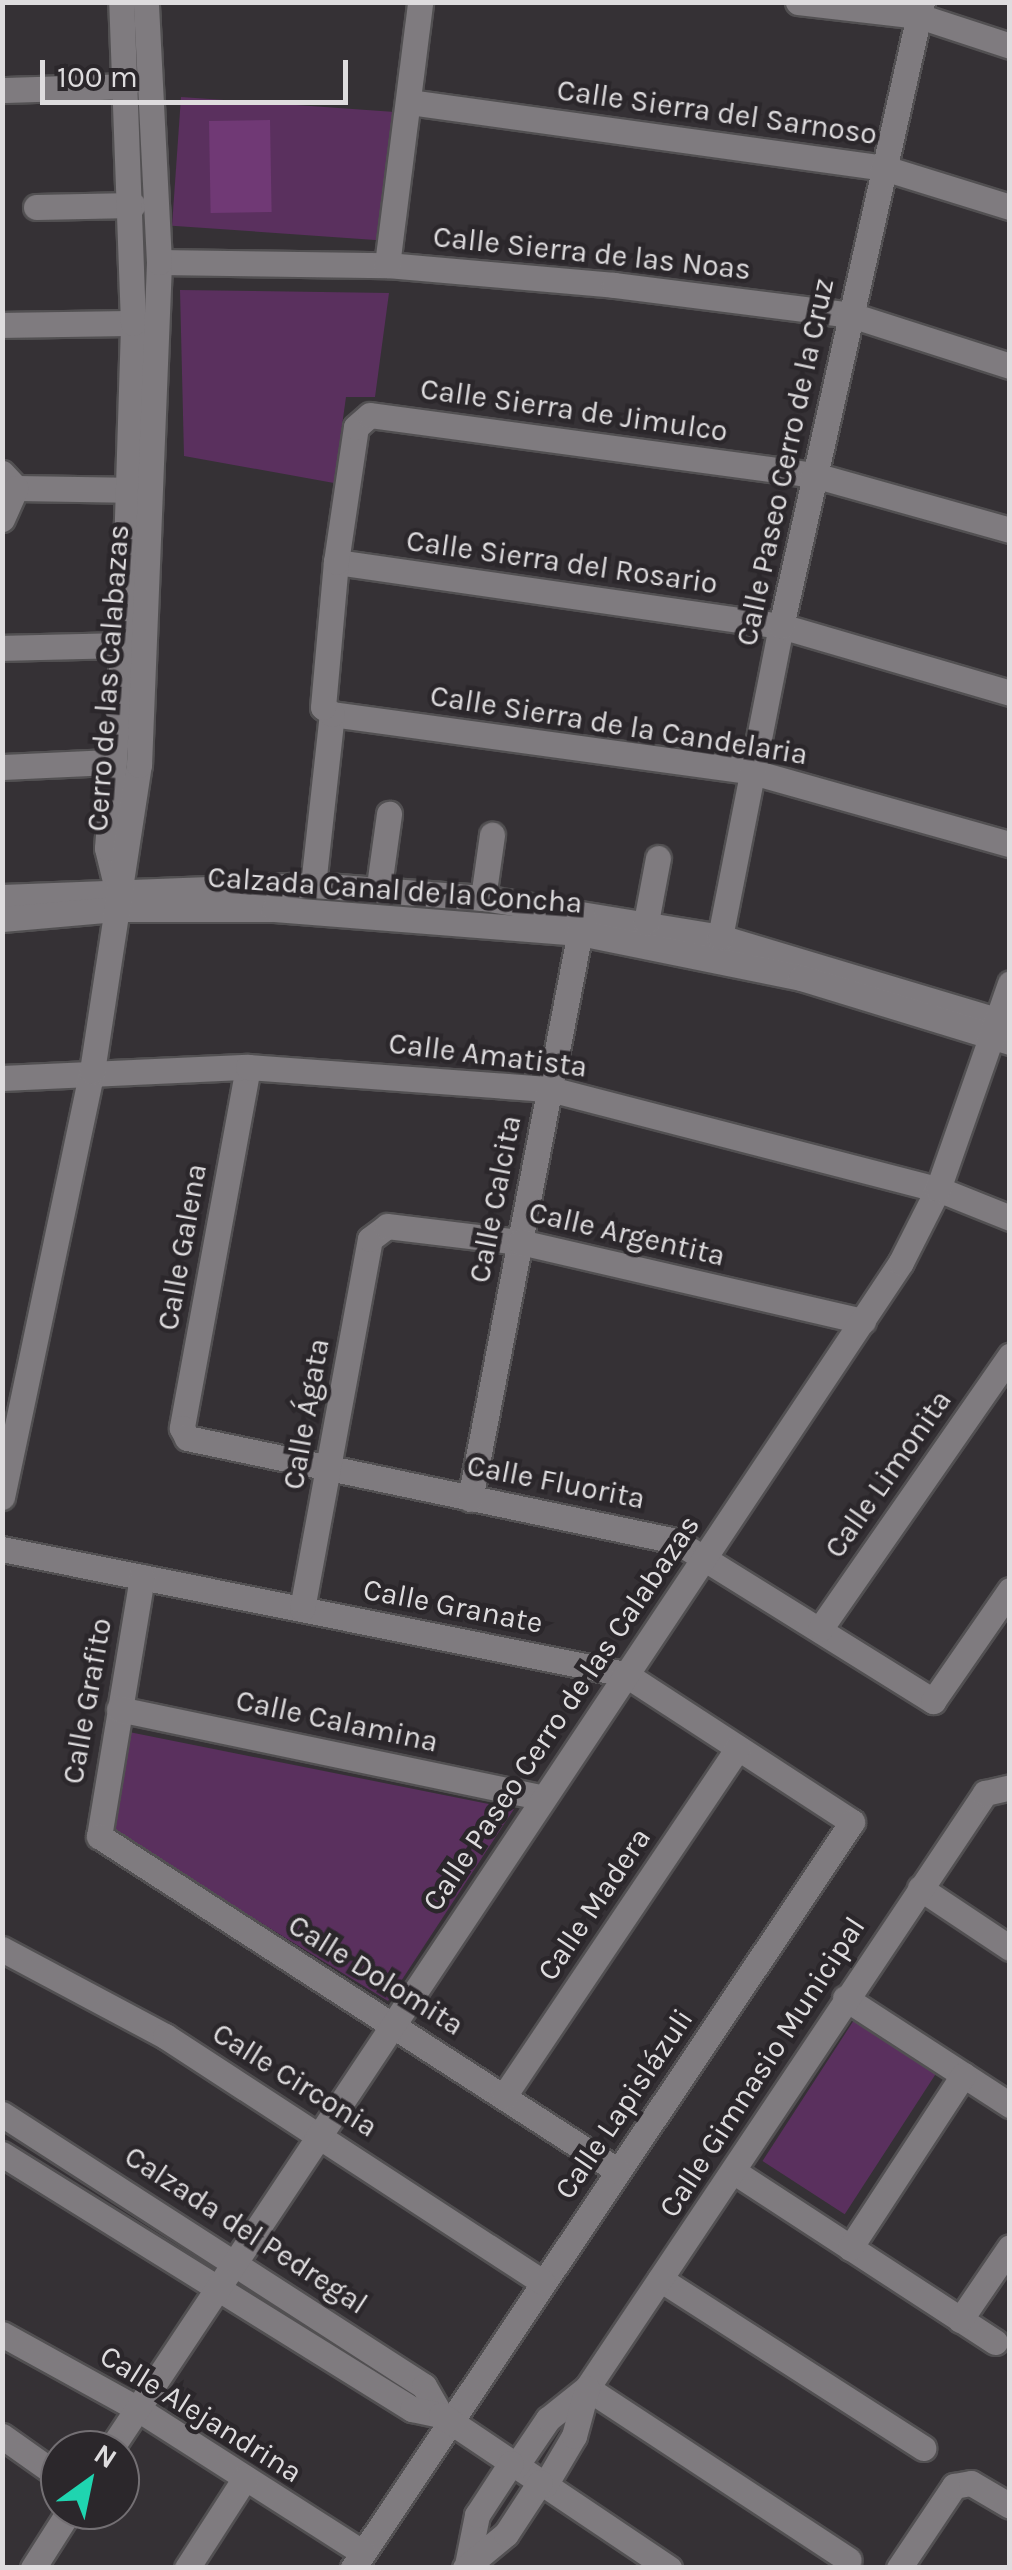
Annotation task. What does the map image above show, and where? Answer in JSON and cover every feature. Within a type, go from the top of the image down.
[{"type":"street","name":"Cerro de las Calabazas","points":[[116,899],[130,848],[139,765],[140,490],[132,205],[121,2]]},
{"type":"street","name":"Cerro de las Calabazas","points":[[116,899],[106,848],[159,262],[146,2]]},
{"type":"street","points":[[387,265],[420,2]]},
{"type":"street","points":[[798,2],[920,9],[1010,46]]},
{"type":"street","name":"Calle Paseo Cerro de la Cruz","points":[[720,937],[781,626],[920,9]]},
{"type":"street","points":[[2,90],[126,86]]},
{"type":"street","name":"Calle Sierra del Sarnoso","points":[[410,102],[884,168],[1010,206]]},
{"type":"street","points":[[36,207],[132,205]]},
{"type":"street","name":"Calle Sierra de las Noas","points":[[159,262],[387,265],[850,315],[1010,366]]},
{"type":"street","points":[[2,325],[133,322]]},
{"type":"street","name":"Calle Sierra de Jimulco","points":[[336,562],[363,419],[814,474],[1010,530]]},
{"type":"street","points":[[2,518],[9,481],[140,490]]},
{"type":"street","points":[[313,885],[332,714],[323,707],[336,562]]},
{"type":"street","name":"Calle Sierra del Rosario","points":[[336,562],[781,626],[1010,693]]},
{"type":"street","points":[[2,648],[123,645]]},
{"type":"street","name":"Calle Sierra de la Candelaria","points":[[332,714],[753,772],[1010,844]]},
{"type":"street","points":[[2,766],[114,762]]},
{"type":"street","points":[[379,886],[388,814]]},
{"type":"street","points":[[483,898],[492,834]]},
{"type":"street","points":[[646,922],[658,858]]},
{"type":"street","name":"Calzada Canal de la Concha","points":[[2,918],[116,899],[313,885],[379,886],[483,898],[1001,1030]]},
{"type":"street","name":"Calzada Canal de la Concha","points":[[2,897],[646,922],[720,937],[1001,1030]]},
{"type":"street","points":[[2,1497],[92,1071],[116,899]]},
{"type":"street","name":"Calle Calcita","points":[[470,1499],[582,922]]},
{"type":"street","name":"Calle Paseo Cerro de las Calabazas","points":[[124,2430],[624,1674],[863,1321],[938,1189],[1001,1030],[1010,982]]},
{"type":"street","name":"Calle Amatista","points":[[2,1078],[248,1067],[550,1089],[938,1189],[1010,1218]]},
{"type":"street","name":"Calle Galena","points":[[188,1438],[182,1428],[248,1067]]},
{"type":"street","name":"Calle Argentita","points":[[376,1232],[386,1226],[520,1242],[863,1321]]},
{"type":"street","name":"Calle Ágata","points":[[302,1609],[376,1232]]},
{"type":"street","name":"Calle Limonita","points":[[820,1628],[1010,1356]]},
{"type":"street","name":"Calle Fluorita","points":[[188,1438],[470,1499],[647,1532],[706,1556],[933,1701],[1010,1590]]},
{"type":"street","name":"Calle Granate","points":[[2,1549],[624,1674],[852,1822]]},
{"type":"street","name":"Calle Grafito","points":[[99,1836],[142,1577]]},
{"type":"street","name":"Calle Calamina","points":[[118,1709],[542,1797]]},
{"type":"street","name":"Calle Madera","points":[[504,2096],[738,1748]]},
{"type":"street","name":"Calle Gimnasio Municipal","points":[[468,2567],[477,2515],[548,2419],[587,2388],[920,1888],[1003,1786]]},
{"type":"street","name":"Calle Lapislázuli","points":[[358,2560],[446,2419],[544,2282],[852,1822]]},
{"type":"street","name":"Calle Dolomita","points":[[99,1836],[618,2170]]},
{"type":"street","points":[[920,1888],[1010,1948]]},
{"type":"street","name":"Calle Circonia","points":[[2,1949],[165,2036],[320,2132],[544,2282]]},
{"type":"street","points":[[845,1998],[1010,2106]]},
{"type":"street","points":[[850,2248],[963,2075]]},
{"type":"street","name":"Calzada del Pedregal","points":[[2,2114],[424,2386],[446,2419]]},
{"type":"street","name":"Calzada del Pedregal","points":[[2,2154],[412,2409],[446,2419],[670,2568]]},
{"type":"street","points":[[733,2171],[996,2342]]},
{"type":"street","points":[[960,2320],[1010,2248]]},
{"type":"street","points":[[660,2279],[923,2448]]},
{"type":"street","name":"Calle Alejandrina","points":[[2,2334],[138,2409],[245,2478],[358,2560]]},
{"type":"street","points":[[587,2388],[848,2560]]},
{"type":"street","name":"Calle Gimnasio Municipal","points":[[468,2567],[506,2534],[574,2436],[587,2388]]},
{"type":"street","points":[[2,2436],[40,2462]]},
{"type":"street","points":[[187,2568],[245,2478]]},
{"type":"street","points":[[899,2568],[954,2486],[978,2486],[1010,2506]]},
{"type":"street","points":[[33,2568],[57,2530]]},
{"type":"shaded area","points":[[181,97],[398,112],[389,241],[172,226]]},
{"type":"shaded area","points":[[180,290],[389,293],[375,397],[346,397],[334,483],[184,456]]},
{"type":"shaded area","points":[[129,1732],[514,1809],[388,2001],[110,1830]]},
{"type":"shaded area","points":[[854,2020],[936,2073],[845,2214],[763,2161]]},
{"type":"building","points":[[270,120],[272,212],[211,213],[209,121]]}]
